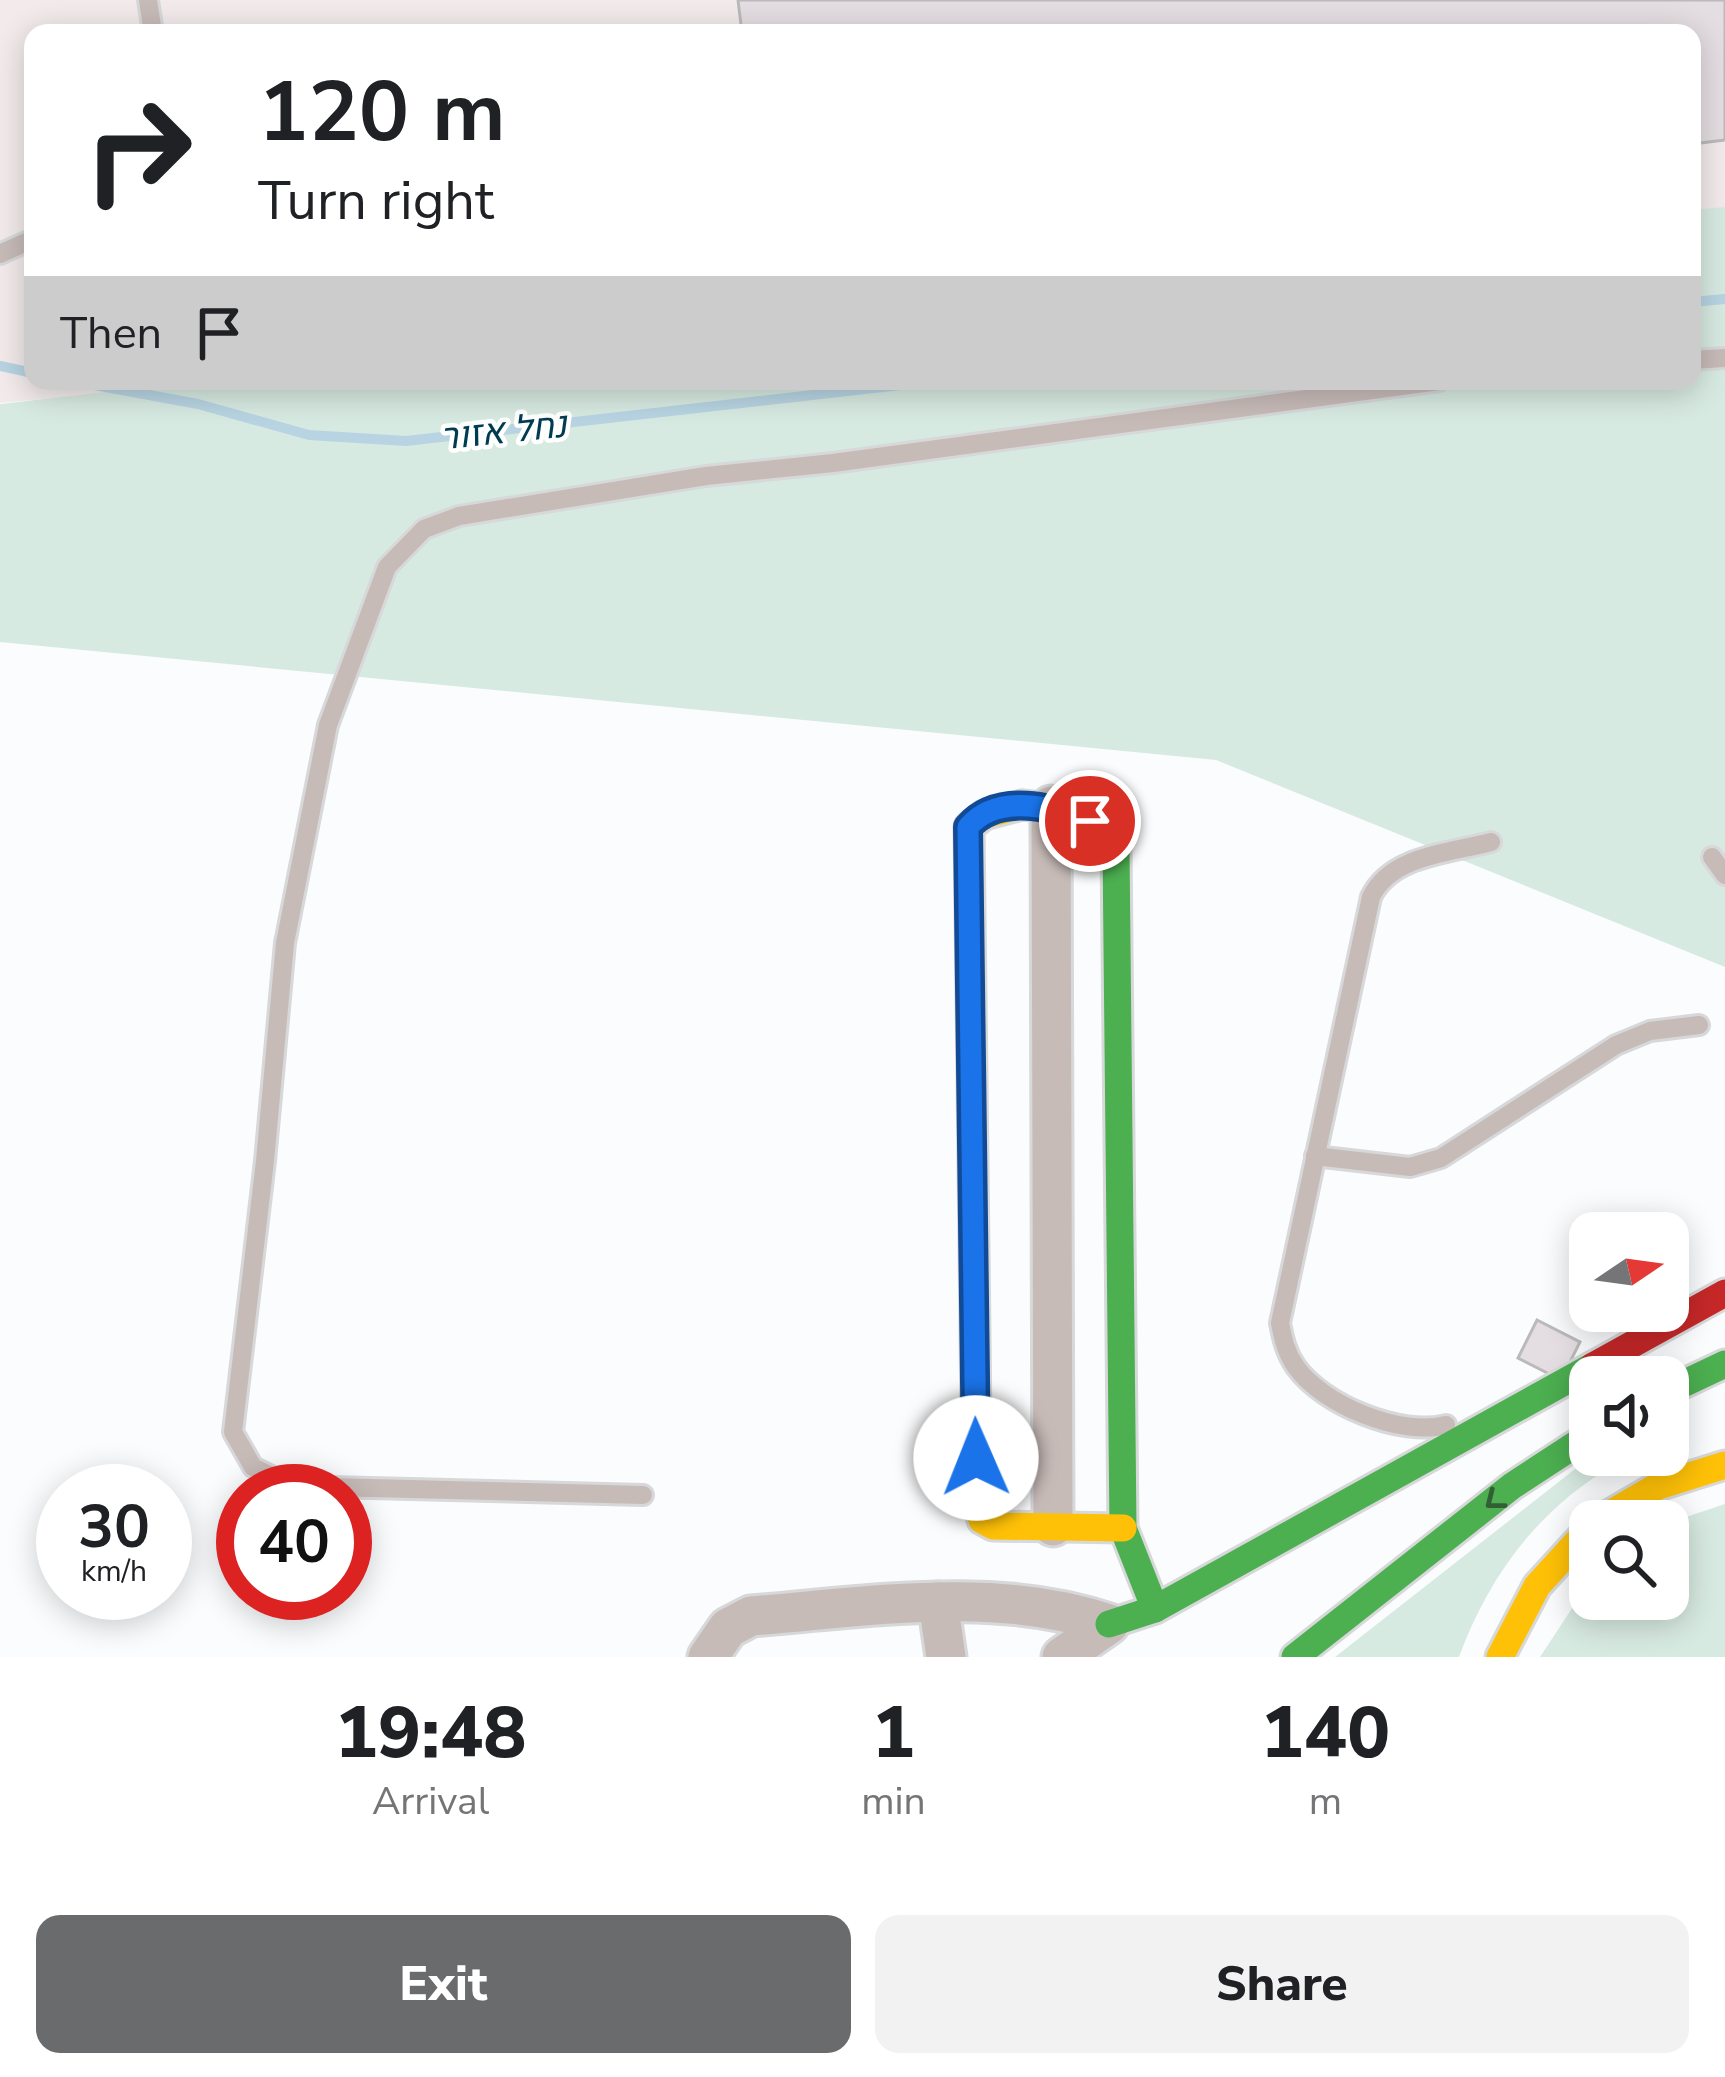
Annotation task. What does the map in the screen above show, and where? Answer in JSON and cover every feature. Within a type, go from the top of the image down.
[{"type":"main road","points":[[1123,1528],[993,1526],[982,1520],[977,1503],[968,827],[980,814],[997,808],[1051,806],[1090,821],[1107,833],[1116,848],[1123,1528],[1155,1609]]},
{"type":"main road","points":[[1109,1624],[1155,1609],[1725,1293]]},
{"type":"main road","points":[[1689,1381],[1725,1364]]},
{"type":"main road","points":[[1295,1657],[1513,1486],[1569,1449]]},
{"type":"main road","points":[[1629,1500],[1725,1466]]},
{"type":"main road","points":[[1500,1657],[1548,1572],[1569,1550]]},
{"type":"street","points":[[1051,806],[1053,1526]]},
{"type":"street","points":[[938,1602],[946,1657]]},
{"type":"street","points":[[708,1657],[728,1628],[751,1616],[938,1602],[1042,1606],[1109,1624]]},
{"type":"street","points":[[1062,1657],[1109,1624]]},
{"type":"lane","points":[[643,1495],[291,1486],[254,1466],[233,1432],[285,944],[328,725],[387,567],[424,529],[459,516],[706,476],[1372,390]]},
{"type":"lane","points":[[1491,842],[1398,866],[1379,880],[1371,896],[1280,1323],[1286,1350],[1299,1372],[1356,1413],[1426,1430],[1520,1405]]},
{"type":"lane","points":[[1712,857],[1725,875]]},
{"type":"lane","points":[[1315,1156],[1410,1167],[1441,1159],[1616,1045],[1650,1031],[1699,1024]]},
{"type":"shaded area","points":[[0,0],[1725,0],[1725,246],[1701,248],[1701,24],[24,24],[24,390],[141,390],[0,403]]},
{"type":"shaded area","points":[[1725,207],[1725,967],[1216,760],[0,642],[0,404],[123,390],[1701,390],[1701,209]]},
{"type":"shaded area","points":[[1569,1474],[1596,1476],[1549,1514],[1506,1565],[1459,1657],[1335,1657]]},
{"type":"shaded area","points":[[1725,1504],[1725,1657],[1540,1657],[1569,1613],[1569,1620],[1689,1620],[1689,1516]]},
{"type":"building","points":[[738,0],[1725,0],[1725,140],[1701,143],[1701,24],[741,24]]},
{"type":"building","points":[[1537,1320],[1580,1342],[1561,1380],[1518,1358]]},
{"type":"waterway","name":"נחל אזור","points":[[1701,301],[1725,299]]},
{"type":"waterway","name":"נחל אזור","points":[[0,366],[24,371]]},
{"type":"waterway","name":"נחל אזור","points":[[122,390],[198,404],[309,435],[406,441],[856,390]]},
{"type":"traffic: fast","points":[[1022,805],[1074,816],[1116,848],[1123,1528],[1155,1609]]},
{"type":"traffic: fast","points":[[1689,1381],[1725,1364]]},
{"type":"traffic: fast","points":[[1109,1624],[1155,1609],[1569,1379]]},
{"type":"traffic: fast","points":[[1295,1657],[1512,1486],[1569,1449]]},
{"type":"traffic: slow","points":[[1022,805],[984,815],[969,827],[977,1503],[982,1520],[993,1526],[1123,1528]]},
{"type":"traffic: slow","points":[[1634,1500],[1658,1486],[1725,1465]]},
{"type":"traffic: slow","points":[[1500,1657],[1537,1586],[1569,1551]]},
{"type":"traffic: jam","points":[[1611,1356],[1725,1293]]},
{"type":"route","points":[[976,1458],[968,827],[980,814],[997,808],[1051,806],[1090,821]]}]
